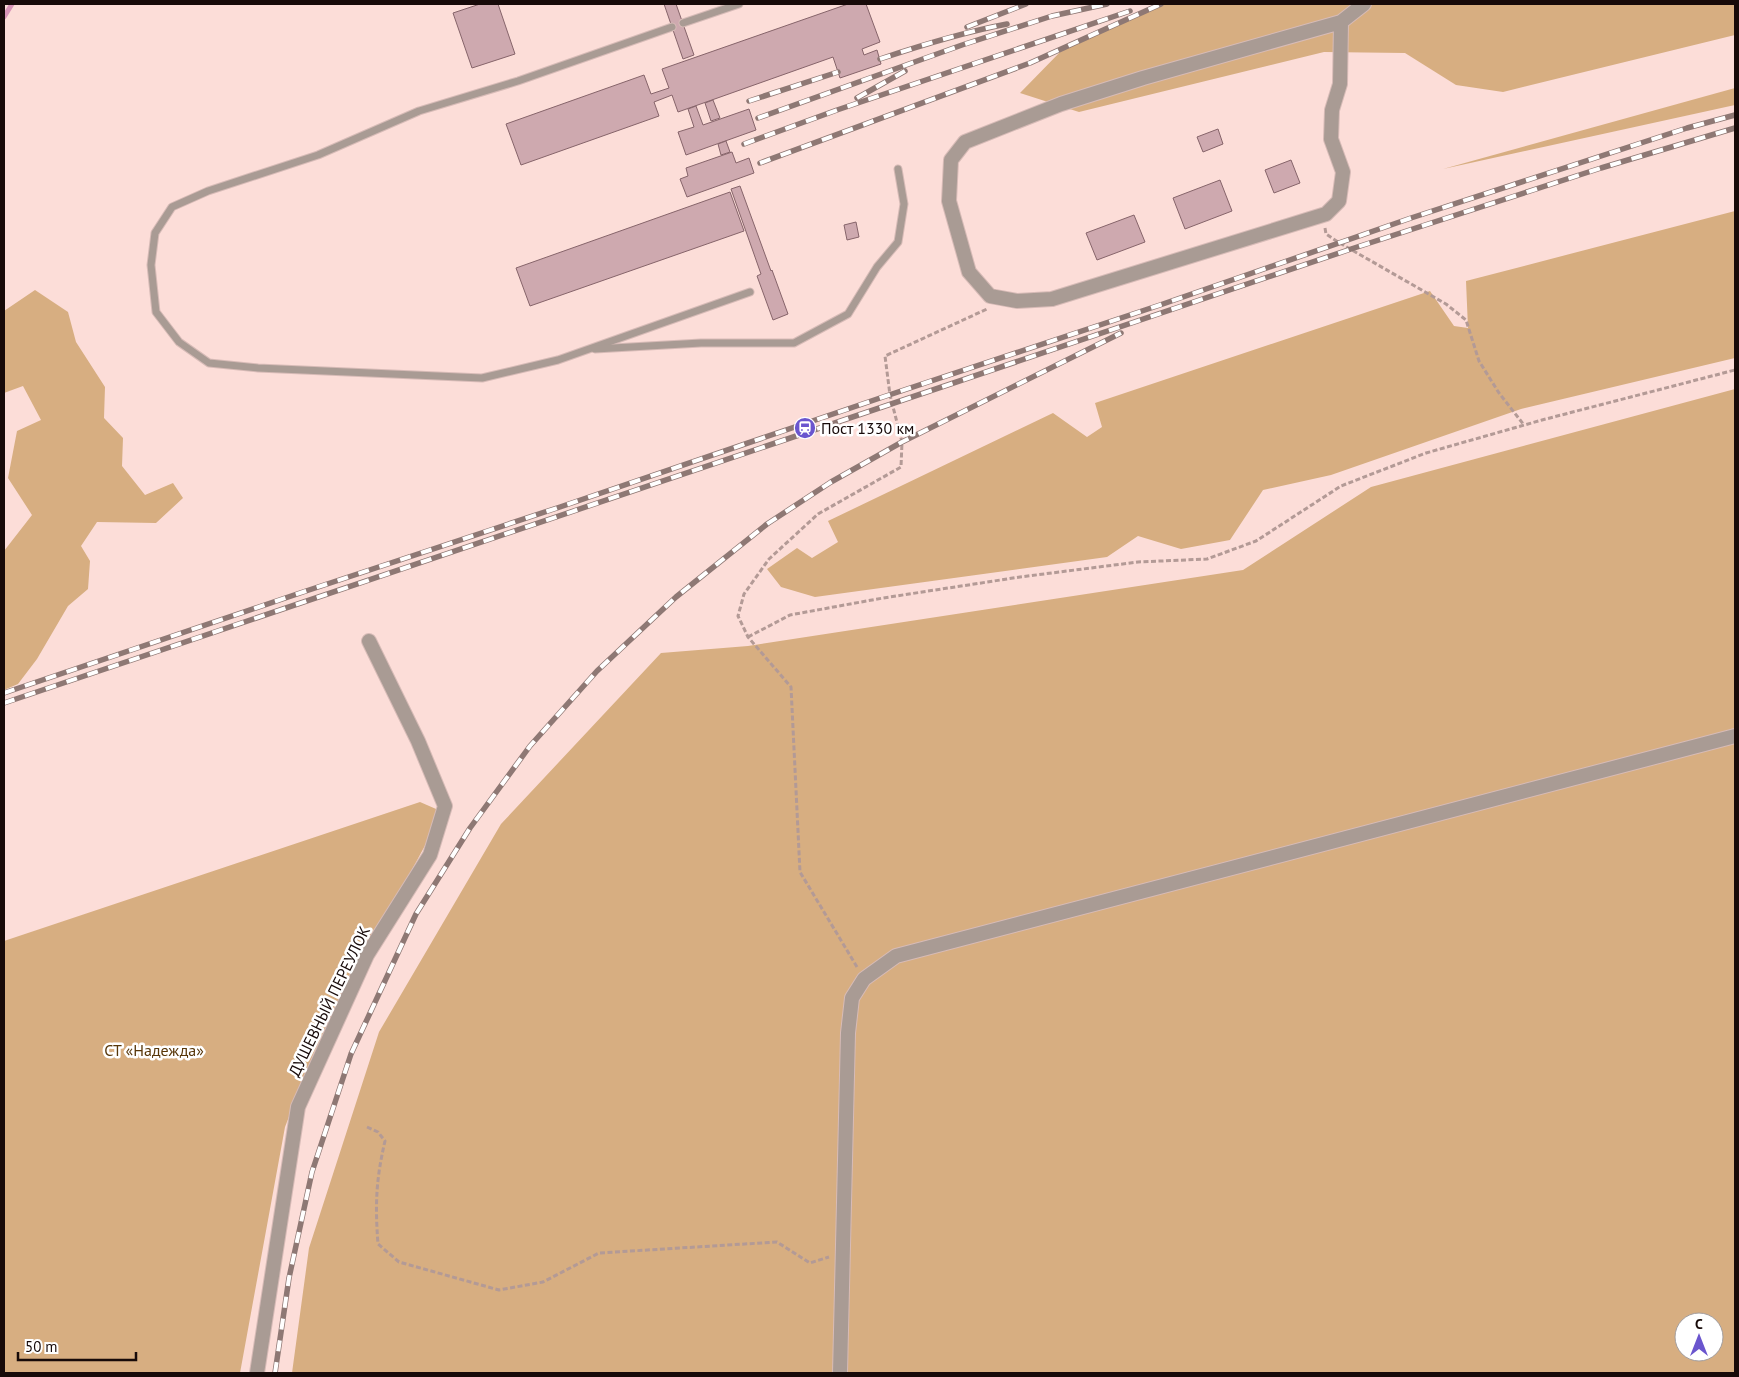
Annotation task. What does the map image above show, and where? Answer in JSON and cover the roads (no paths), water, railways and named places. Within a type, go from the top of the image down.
[{"type":"street","points":[[1341,22],[1340,84],[1332,110],[1331,138],[1343,172],[1339,201],[1326,214],[1052,299],[1017,301],[990,296],[969,272],[949,201],[951,160],[966,142],[1061,104],[1143,78],[1341,22],[1364,4]]},
{"type":"street","name":"ДУШЕВНЫЙ ПЕРЕУЛОК","points":[[257,1373],[298,1107],[367,955],[430,855],[444,806],[418,741],[369,641]]},
{"type":"street","points":[[840,1373],[848,1033],[852,998],[864,979],[896,956],[1735,736]]},
{"type":"lane","points":[[683,23],[739,4]]},
{"type":"lane","points":[[672,27],[518,81],[419,111],[318,155],[208,191],[172,208],[155,233],[151,265],[156,312],[179,342],[209,363],[258,368],[482,378],[558,360],[750,292]]},
{"type":"lane","points":[[588,349],[700,343],[794,343],[848,314],[877,267],[898,242],[904,204],[898,169]]},
{"type":"waterway","points":[[4,17],[12,4]]},
{"type":"railway","points":[[967,27],[1026,4]]},
{"type":"railway","points":[[758,118],[962,45],[1052,16],[1107,4]]},
{"type":"railway","points":[[760,163],[1030,63],[1161,4]]},
{"type":"railway","points":[[744,144],[837,110],[1130,11]]},
{"type":"railway","points":[[880,59],[943,39],[1007,24]]},
{"type":"railway","points":[[857,98],[905,71]]},
{"type":"railway","points":[[749,101],[838,72]]},
{"type":"railway","points":[[4,693],[1160,305],[1411,218],[1687,128],[1735,115]]},
{"type":"railway","points":[[4,703],[1351,249],[1601,168],[1735,128]]},
{"type":"railway","points":[[275,1373],[289,1278],[312,1172],[351,1054],[416,914],[470,828],[530,746],[597,671],[676,597],[767,524],[831,482],[902,442],[1121,333]]},
{"type":"place","name":"Пост 1330 км","points":[[805,428]]},
{"type":"park label","name":"СТ «Надежда»","points":[[154,1050]]}]
